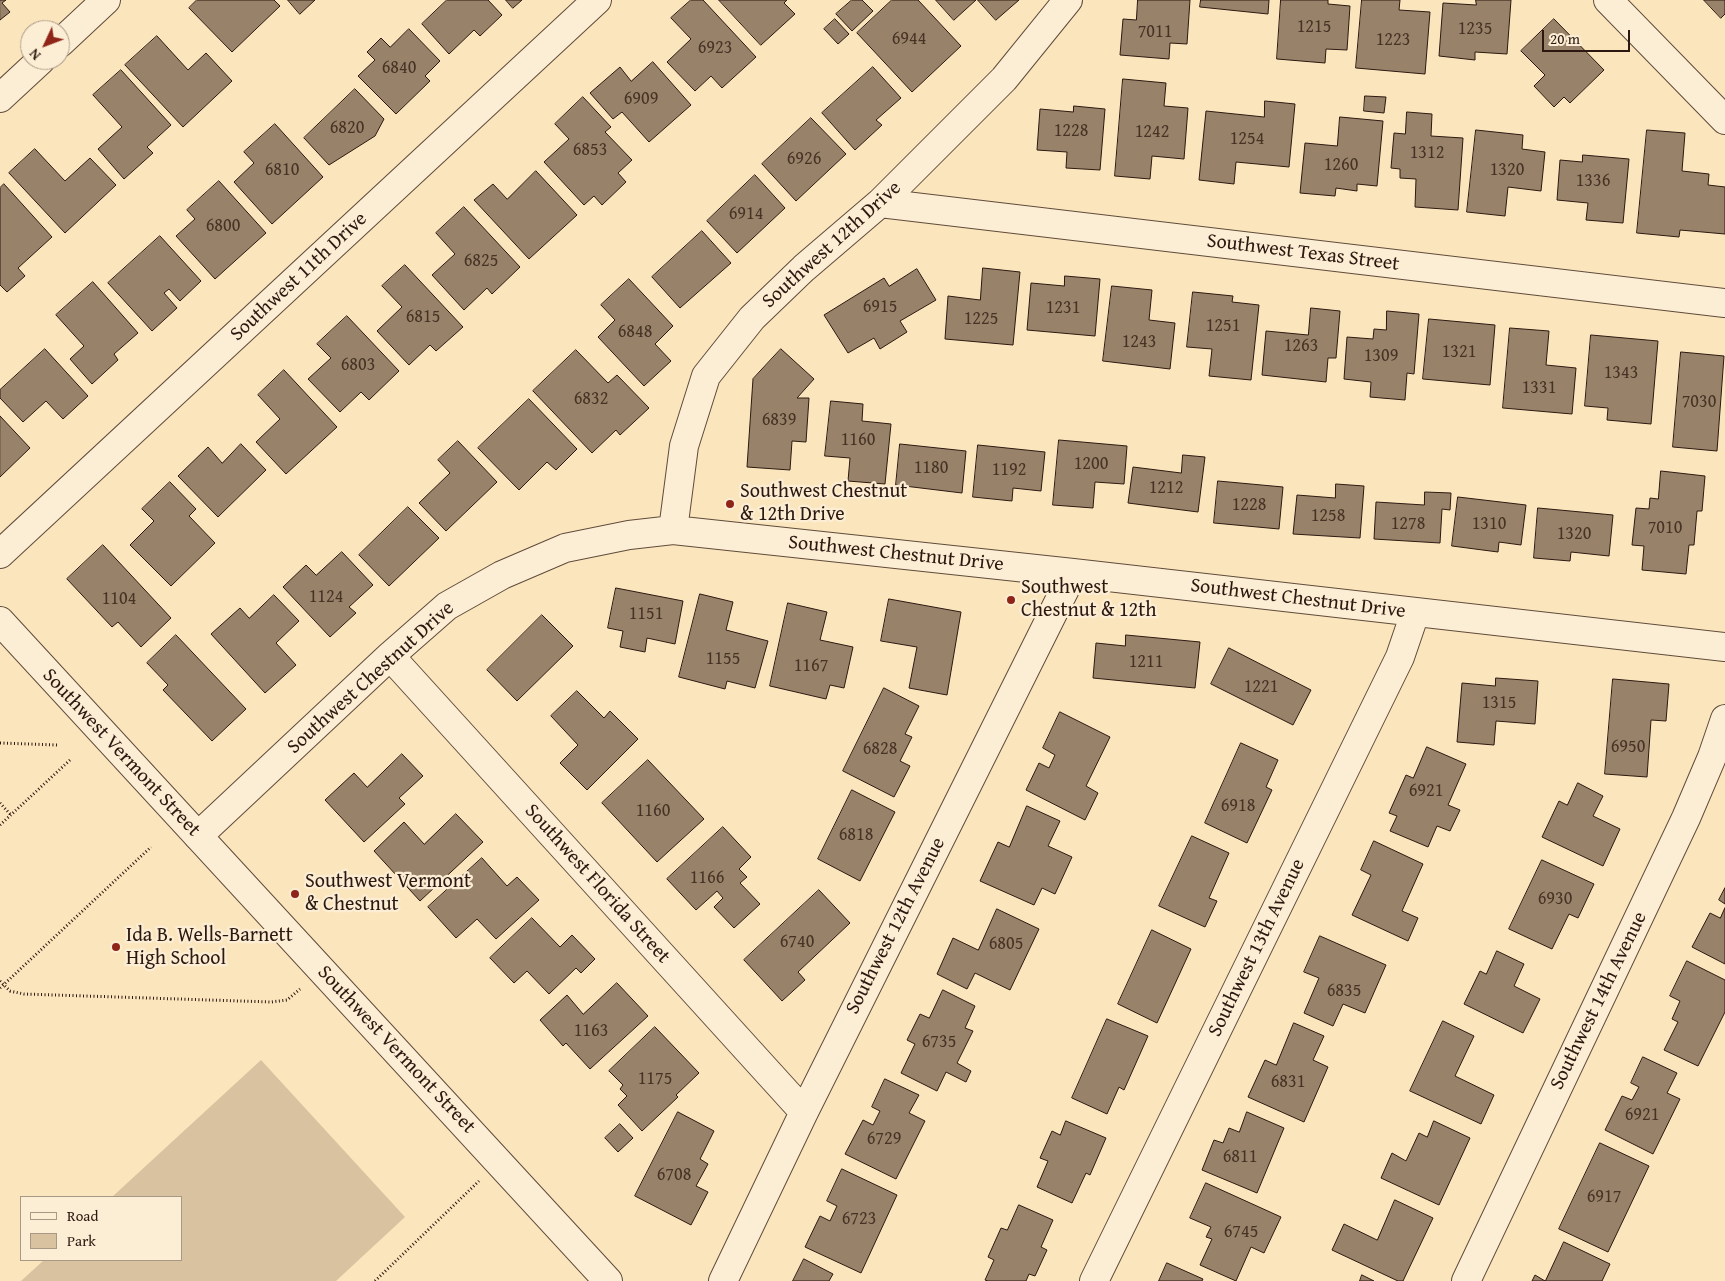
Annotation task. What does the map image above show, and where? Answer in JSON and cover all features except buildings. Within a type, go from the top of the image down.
[{"type":"street","points":[[70,34],[106,0]]},
{"type":"street","name":"Southwest 11th Drive","points":[[0,554],[597,0]]},
{"type":"street","name":"Southwest 12th Drive","points":[[673,530],[684,446],[706,376],[752,318],[804,268],[880,203],[1004,79],[1068,0]]},
{"type":"street","points":[[1608,0],[1725,120]]},
{"type":"street","points":[[0,98],[30,70]]},
{"type":"street","name":"Southwest Texas Street","points":[[880,203],[1725,303]]},
{"type":"street","name":"Southwest Chestnut Drive","points":[[198,836],[390,656],[447,606],[502,575],[565,548],[629,535],[673,530],[1725,647]]},
{"type":"street","name":"Southwest 12th Avenue","points":[[723,1281],[804,1112],[1073,573]]},
{"type":"street","name":"Southwest 13th Avenue","points":[[1094,1281],[1400,657],[1415,613]]},
{"type":"street","name":"Southwest Vermont Street","points":[[0,622],[608,1281]]},
{"type":"street","name":"Southwest Florida Street","points":[[390,656],[804,1112]]},
{"type":"street","name":"Southwest 14th Avenue","points":[[1466,1281],[1686,818],[1712,757],[1725,718]]},
{"type":"path","points":[[0,743],[57,745]]},
{"type":"path","points":[[0,825],[70,760]]},
{"type":"path","points":[[0,803],[11,815]]},
{"type":"path","points":[[0,988],[151,847]]},
{"type":"path","points":[[0,981],[10,991],[24,994],[271,1002],[291,998],[321,968]]},
{"type":"path","points":[[375,1281],[499,1162]]},
{"type":"green space","points":[[261,1060],[405,1217],[336,1281],[21,1281],[43,1261],[182,1261],[182,1196],[113,1196]]},
{"type":"place","name":"Southwest Chestnut & 12th Drive","points":[[730,504]]},
{"type":"place","name":"Southwest Chestnut & 12th","points":[[1011,600]]},
{"type":"place","name":"Southwest Vermont & Chestnut","points":[[295,894]]},
{"type":"place","name":"Ida B. Wells-Barnett High School","points":[[116,947]]}]
